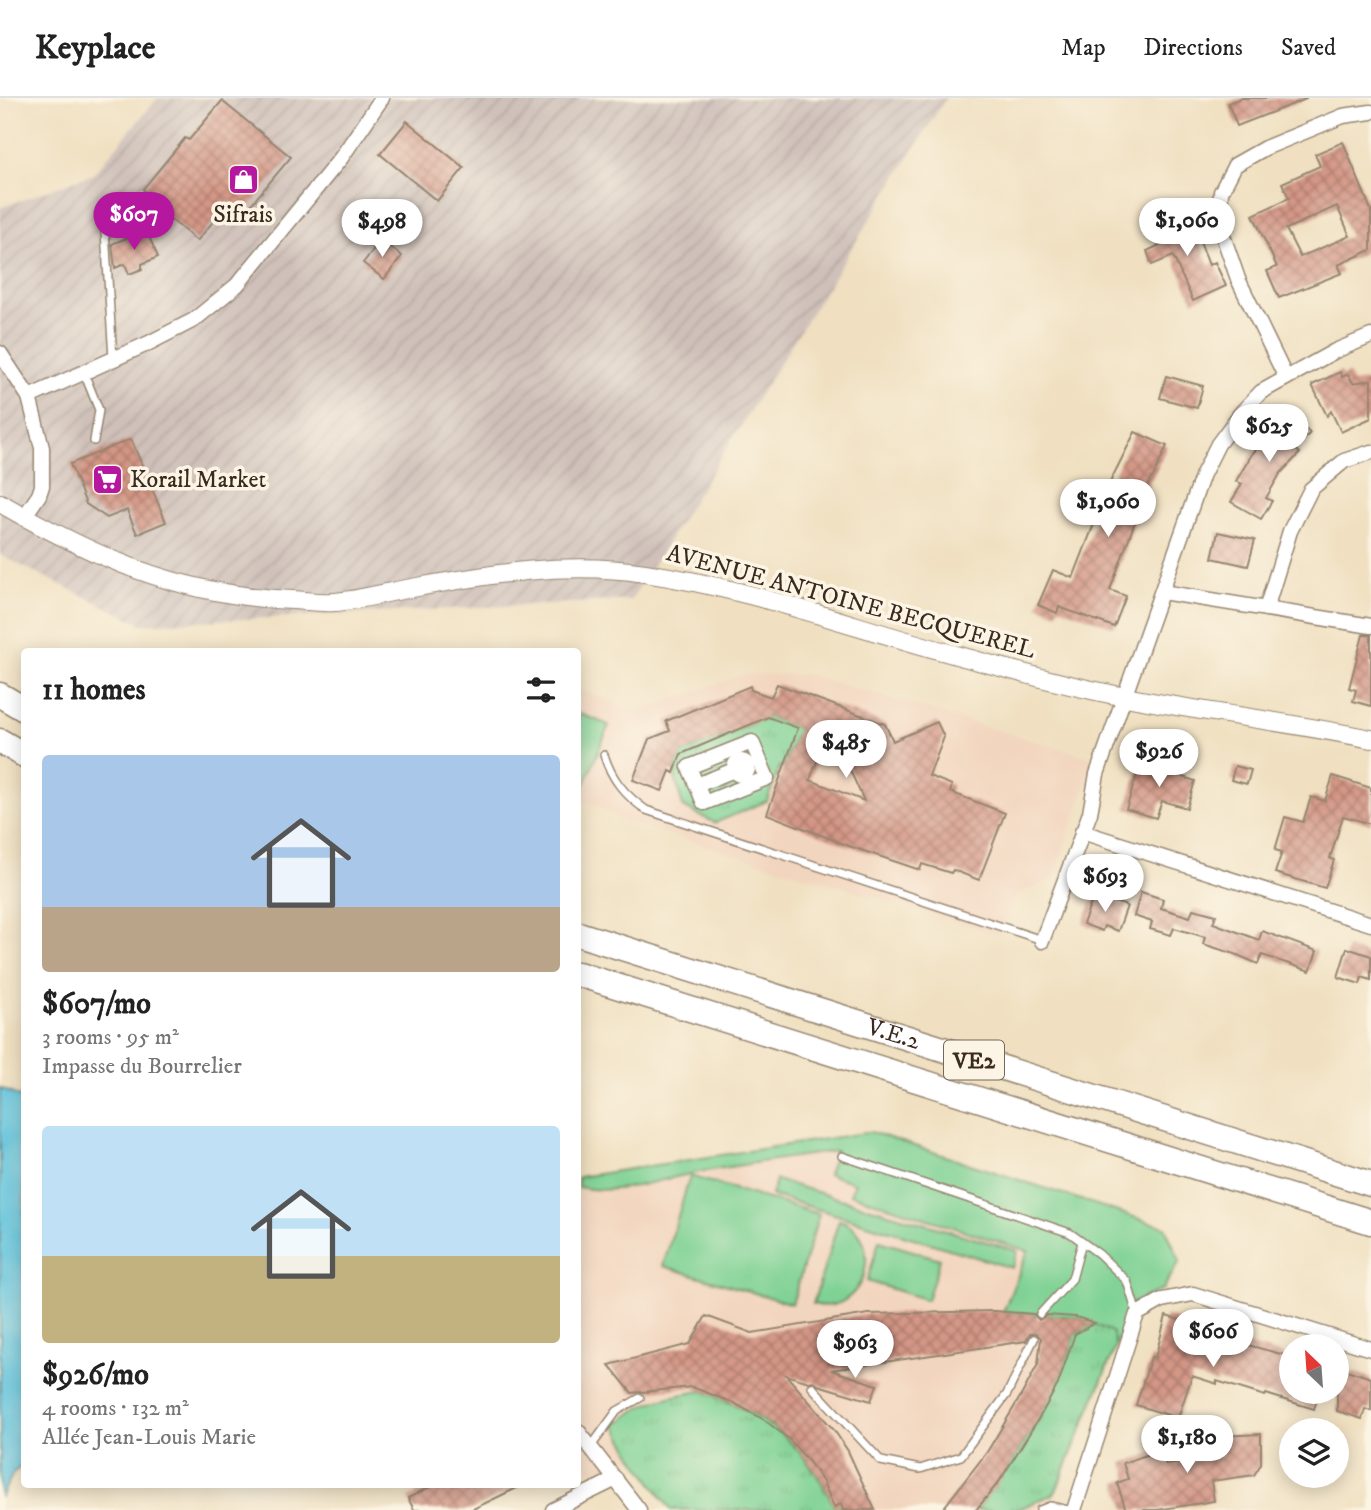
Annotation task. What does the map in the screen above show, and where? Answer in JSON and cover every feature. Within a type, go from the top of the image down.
[{"type":"highway","points":[[0,695],[21,707]]},
{"type":"highway","points":[[0,741],[21,753]]},
{"type":"highway","name":"V.E.2","points":[[581,935],[1371,1184]]},
{"type":"highway","name":"V.E.2","points":[[581,975],[1371,1222]]},
{"type":"street","points":[[29,397],[194,320],[237,285],[341,158],[382,98]]},
{"type":"street","points":[[1286,378],[1238,279],[1219,225],[1221,192],[1235,165],[1265,148],[1343,116],[1371,113]]},
{"type":"street","points":[[1042,941],[1090,813],[1097,774],[1123,697],[1203,474],[1218,444],[1261,392],[1335,351],[1371,336]]},
{"type":"street","points":[[0,353],[29,397],[39,433],[43,475],[39,495],[24,517]]},
{"type":"street","points":[[1266,609],[1290,531],[1311,489],[1344,461],[1371,452]]},
{"type":"street","name":"AVENUE ANTOINE BECQUEREL","points":[[0,503],[100,556],[147,575],[212,592],[268,600],[336,602],[490,574],[593,566],[682,579],[772,600],[959,656],[1123,697],[1371,739]]},
{"type":"street","points":[[1162,592],[1371,626]]},
{"type":"street","points":[[706,760],[721,797]]},
{"type":"street","points":[[706,760],[744,766],[721,797],[705,803],[690,767],[706,760]]},
{"type":"street","points":[[697,785],[744,766]]},
{"type":"street","points":[[1083,832],[1371,924]]},
{"type":"street","points":[[1071,1510],[1137,1314],[1163,1300],[1193,1294],[1371,1349]]},
{"type":"street","points":[[581,1435],[639,1510]]},
{"type":"street","points":[[553,1510],[616,1479]]},
{"type":"lane","points":[[113,359],[105,232],[123,209]]},
{"type":"lane","points":[[83,372],[99,410],[94,441]]},
{"type":"lane","points":[[604,755],[624,794],[646,810],[1042,941]]},
{"type":"lane","points":[[842,1156],[1070,1233],[1099,1254],[1127,1281],[1137,1314]]},
{"type":"lane","points":[[1040,1314],[1072,1279],[1082,1242]]},
{"type":"lane","points":[[812,1387],[881,1461],[920,1469],[961,1455],[1007,1394],[1034,1339]]},
{"type":"lane","points":[[590,1448],[617,1411],[640,1398]]},
{"type":"lane","points":[[1040,1510],[1050,1506],[1071,1510]]},
{"type":"shaded area","points":[[158,98],[946,98],[631,600],[141,624],[0,555],[0,208],[93,174]]},
{"type":"shaded area","points":[[743,674],[810,675],[1096,759],[1053,879],[1015,896],[1000,935],[621,820],[594,804],[581,800],[581,690],[640,712]]},
{"type":"shaded area","points":[[871,1132],[1165,1227],[1180,1261],[1163,1289],[1133,1303],[1055,1492],[1058,1510],[671,1510],[633,1457],[592,1474],[581,1461],[581,1177]]},
{"type":"green space","points":[[581,714],[609,725],[581,794]]},
{"type":"green space","points":[[768,717],[798,728],[767,801],[715,823],[683,807],[674,773],[681,754]]},
{"type":"green space","points":[[871,1132],[1165,1227],[1180,1261],[1163,1289],[1133,1303],[1116,1346],[1112,1332],[1077,1317],[1003,1312],[1028,1251],[850,1194],[855,1183],[828,1174],[836,1151],[608,1190],[581,1187],[581,1177]]},
{"type":"green space","points":[[690,1176],[819,1214],[792,1304],[663,1266]]},
{"type":"green space","points":[[776,1180],[1017,1251],[1012,1268],[771,1195]]},
{"type":"green space","points":[[839,1220],[854,1229],[863,1242],[866,1258],[864,1274],[857,1288],[846,1299],[831,1305],[813,1304]]},
{"type":"green space","points":[[879,1241],[940,1259],[927,1300],[867,1281]]},
{"type":"green space","points":[[1095,1323],[1113,1332],[1116,1346],[1055,1493],[1017,1510],[976,1510],[1035,1427],[1058,1382],[1075,1334]]},
{"type":"green space","points":[[703,1391],[747,1411],[782,1434],[810,1465],[834,1506],[840,1504],[843,1510],[671,1510],[615,1425],[636,1410],[656,1401]]},
{"type":"water","points":[[0,1088],[21,1098],[21,1467],[14,1472],[0,1498]]},
{"type":"building","points":[[1241,98],[1306,99],[1237,126],[1228,103]]},
{"type":"building","points":[[222,101],[291,157],[244,213],[230,201],[197,241],[149,201],[143,189],[185,138],[189,140]]},
{"type":"building","points":[[407,121],[464,168],[437,201],[380,154]]},
{"type":"building","points":[[1343,142],[1371,210],[1371,250],[1338,265],[1342,273],[1279,298],[1267,271],[1277,267],[1253,215],[1289,198],[1282,183],[1320,166],[1315,154]],"holes":[[[1337,206],[1350,236],[1300,257],[1286,229]]]},
{"type":"building","points":[[1180,216],[1187,234],[1196,231],[1209,265],[1215,262],[1226,286],[1193,301],[1173,256],[1152,265],[1147,251],[1160,245],[1152,227]]},
{"type":"building","points":[[146,230],[158,257],[142,264],[142,269],[129,274],[125,264],[115,268],[112,244]]},
{"type":"building","points":[[381,240],[402,256],[384,279],[363,263]]},
{"type":"building","points":[[1340,372],[1342,377],[1348,374],[1353,383],[1371,380],[1371,418],[1341,432],[1331,411],[1327,416],[1312,385]]},
{"type":"building","points":[[1166,376],[1203,386],[1197,408],[1160,398]]},
{"type":"building","points":[[1285,409],[1310,433],[1295,449],[1300,453],[1280,474],[1266,498],[1272,501],[1261,519],[1231,502],[1242,484],[1236,481],[1252,454],[1275,429],[1270,425]]},
{"type":"building","points":[[1135,432],[1167,446],[1151,478],[1110,590],[1126,596],[1114,627],[1059,607],[1057,613],[1038,605],[1053,570],[1073,578],[1112,478]]},
{"type":"building","points":[[131,439],[166,522],[137,534],[127,510],[107,518],[86,504],[70,464]]},
{"type":"building","points":[[1218,532],[1255,540],[1248,566],[1212,558]]},
{"type":"building","points":[[1363,635],[1371,635],[1371,706],[1353,701],[1356,690],[1349,688]]},
{"type":"building","points":[[777,684],[885,724],[893,741],[937,722],[944,737],[929,776],[952,785],[950,792],[1005,813],[979,880],[953,870],[951,873],[922,864],[920,870],[767,814],[798,728],[768,717],[681,754],[674,773],[670,771],[662,791],[633,780],[649,739],[670,731],[666,721],[750,686],[751,690],[771,697]],"holes":[[[830,726],[864,801],[810,780]]]},
{"type":"building","points":[[1162,761],[1180,766],[1177,775],[1195,781],[1187,808],[1162,801],[1156,818],[1126,809],[1140,765],[1159,770]]},
{"type":"building","points":[[1235,766],[1251,770],[1247,784],[1231,780]]},
{"type":"building","points":[[1333,776],[1371,788],[1371,824],[1343,816],[1330,858],[1334,860],[1325,888],[1275,873],[1282,852],[1275,850],[1285,817],[1303,822],[1311,797],[1325,801]]},
{"type":"building","points":[[1141,892],[1163,899],[1161,908],[1190,917],[1193,909],[1216,915],[1213,923],[1259,940],[1262,931],[1317,951],[1310,971],[1262,955],[1258,964],[1203,944],[1205,937],[1174,928],[1171,935],[1150,929],[1152,922],[1134,916]]},
{"type":"building","points":[[1094,895],[1127,906],[1118,931],[1104,926],[1102,931],[1083,924]]},
{"type":"building","points":[[1347,948],[1371,956],[1371,980],[1362,977],[1360,984],[1338,977]]},
{"type":"building","points":[[994,1311],[1034,1314],[1039,1320],[1047,1315],[1076,1317],[1095,1323],[1075,1334],[1058,1384],[1042,1413],[999,1482],[976,1510],[942,1510],[987,1452],[1038,1364],[1041,1338],[1036,1333],[1030,1334],[1026,1341],[831,1370],[877,1385],[871,1401],[818,1385],[813,1381],[786,1375],[834,1430],[848,1451],[875,1510],[843,1510],[841,1504],[834,1507],[823,1482],[789,1439],[763,1419],[734,1403],[692,1387],[632,1393],[609,1365],[690,1344],[706,1316],[752,1333],[868,1314]]},
{"type":"building","points":[[1166,1316],[1209,1329],[1207,1334],[1279,1353],[1279,1398],[1192,1376],[1178,1418],[1136,1405],[1151,1357],[1155,1358]]},
{"type":"building","points":[[1349,1371],[1371,1378],[1371,1411],[1365,1409],[1362,1419],[1337,1411],[1337,1404],[1349,1404]]},
{"type":"building","points":[[1298,1404],[1316,1404],[1314,1409]]},
{"type":"building","points":[[1261,1434],[1261,1464],[1254,1475],[1211,1481],[1214,1501],[1157,1510],[1126,1510],[1117,1483],[1128,1479],[1123,1463],[1161,1450],[1166,1465],[1221,1457],[1221,1436]]},
{"type":"building","points":[[428,1488],[517,1488],[471,1510],[414,1510],[408,1498]]},
{"type":"place","name":"Sifrais","points":[[243,180]]},
{"type":"place","name":"Korail Market","points":[[107,479]]}]
